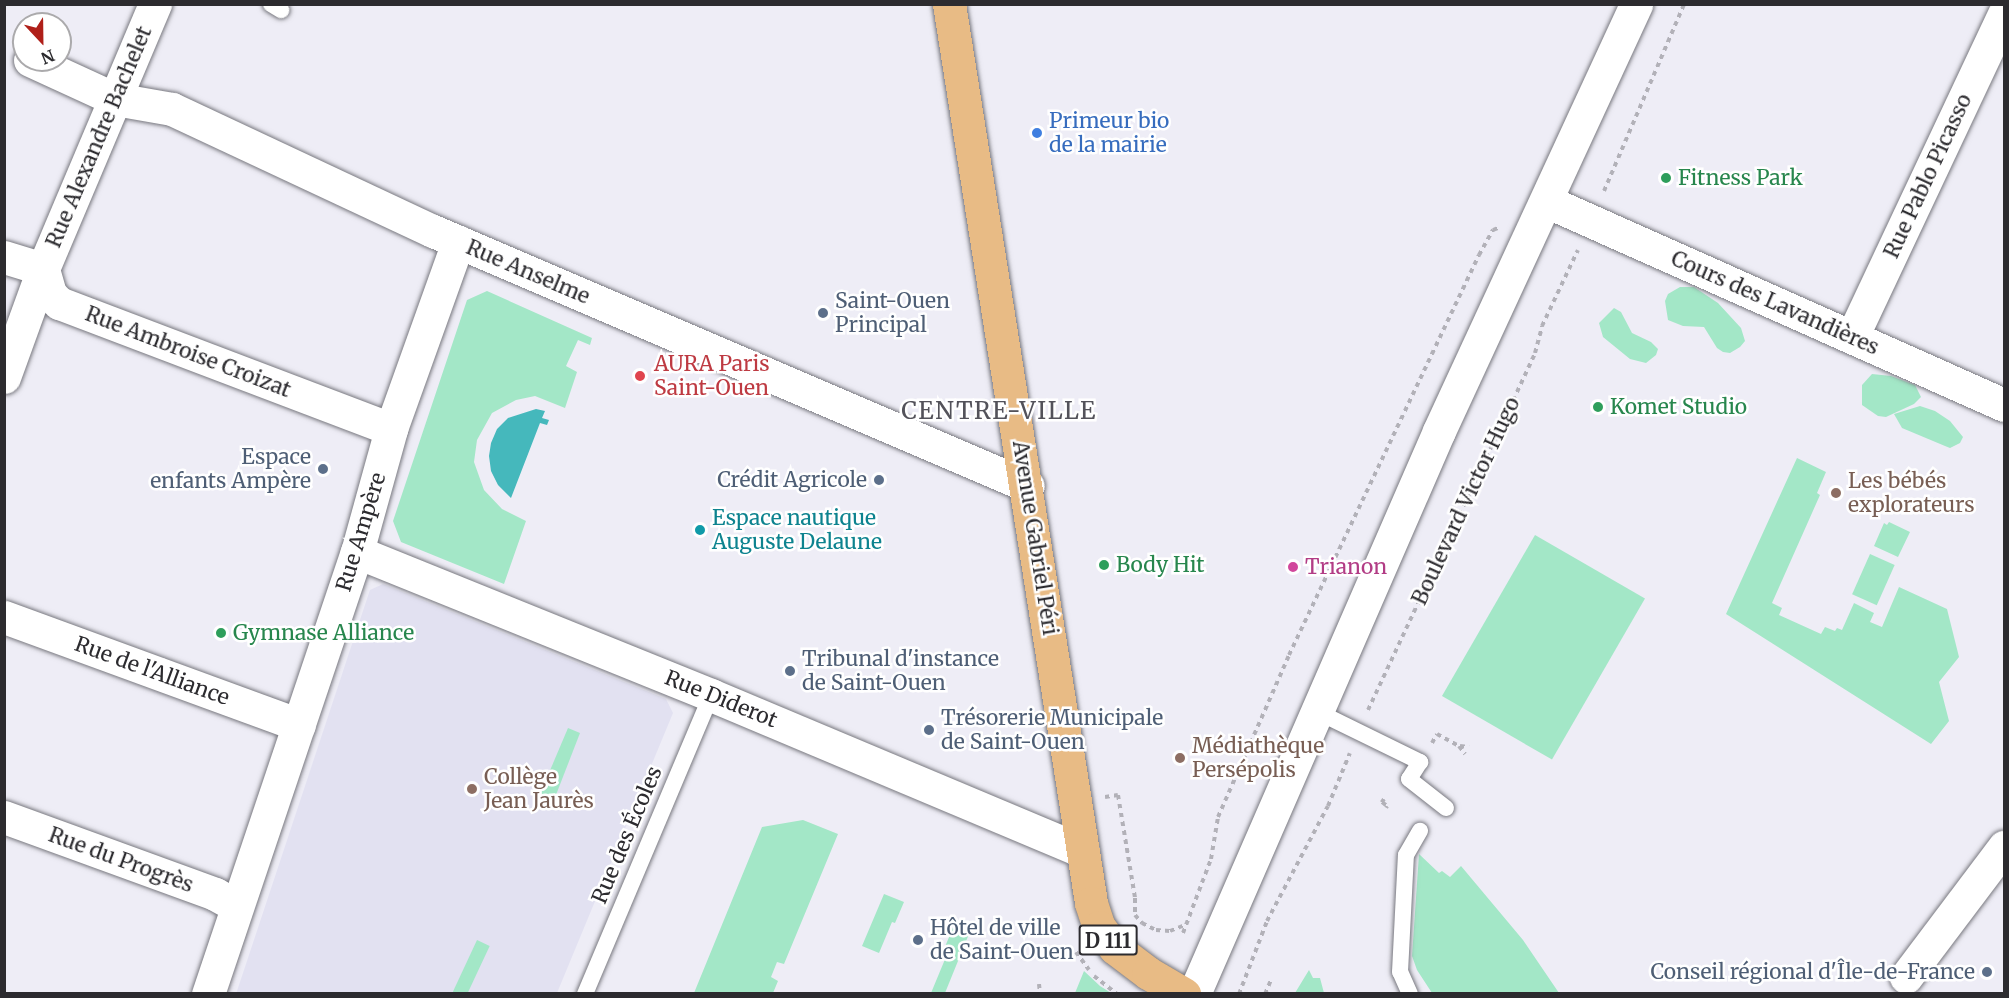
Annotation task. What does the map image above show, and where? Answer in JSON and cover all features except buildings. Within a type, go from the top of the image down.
[{"type":"main road","name":"Avenue Gabriel Péri","points":[[949,4],[991,274],[1028,486],[1091,903],[1102,933],[1129,960],[1184,993]]},
{"type":"street","name":"Rue Alexandre Bachelet","points":[[4,377],[43,269],[155,4]]},
{"type":"street","points":[[1194,993],[1439,431],[1636,4]]},
{"type":"street","name":"Rue Pablo Picasso","points":[[1852,337],[2004,14]]},
{"type":"street","name":"Rue Anselme","points":[[56,72],[115,99],[172,109],[458,242],[1028,486]]},
{"type":"street","name":"Cours des Lavandières","points":[[1546,201],[2004,405]]},
{"type":"street","name":"Rue Ampère","points":[[208,993],[357,552],[391,429],[458,242]]},
{"type":"street","points":[[4,257],[43,269]]},
{"type":"street","name":"Rue Ambroise Croizat","points":[[43,269],[50,294],[59,303],[391,429]]},
{"type":"street","name":"Rue Diderot","points":[[357,552],[711,695],[1083,851]]},
{"type":"street","name":"Rue de l'Alliance","points":[[4,617],[299,725]]},
{"type":"street","name":"Rue du Progrès","points":[[4,817],[215,894],[237,906]]},
{"type":"street","points":[[1898,986],[2004,847]]},
{"type":"lane","name":"Rue des Écoles","points":[[585,993],[711,695]]},
{"type":"lane","points":[[1318,712],[1420,762],[1409,779],[1446,808]]},
{"type":"lane","points":[[1410,993],[1400,972],[1406,855],[1420,831]]},
{"type":"path","name":"Boulevard Victor Hugo","points":[[1239,993],[1267,921],[1328,806],[1359,732],[1535,353],[1542,326],[1591,222],[1684,4]]},
{"type":"path","points":[[1181,937],[1211,859],[1218,817],[1289,655],[1479,255],[1493,230],[1502,225]]},
{"type":"path","points":[[1420,762],[1437,734],[1459,746],[1469,747]]},
{"type":"path","points":[[1459,746],[1465,754]]},
{"type":"path","points":[[1118,795],[1135,898],[1135,915],[1142,923],[1156,930],[1170,931],[1186,925]]},
{"type":"path","points":[[1383,799],[1382,802],[1387,806],[1386,808]]},
{"type":"path","points":[[1265,993],[1271,980]]},
{"type":"path","points":[[1039,984],[1040,993]]},
{"type":"shaded area","name":"Collège Jean Jaurès","points":[[383,584],[666,699],[673,713],[557,993],[236,994],[370,590]]},
{"type":"green space","points":[[1680,287],[1694,287],[1718,303],[1741,328],[1745,341],[1740,347],[1730,353],[1723,352],[1717,348],[1704,327],[1683,326],[1668,320],[1665,301],[1668,294]]},
{"type":"green space","points":[[487,291],[592,338],[590,345],[578,340],[566,366],[577,372],[565,408],[535,396],[516,400],[492,413],[477,440],[474,462],[484,490],[502,509],[526,521],[504,584],[401,542],[393,521],[467,300]]},
{"type":"green space","points":[[1614,308],[1621,312],[1632,333],[1651,342],[1658,349],[1656,355],[1646,363],[1630,359],[1603,337],[1599,323]]},
{"type":"green space","points":[[1872,374],[1891,376],[1915,385],[1921,397],[1914,404],[1886,417],[1878,416],[1862,405],[1862,385]]},
{"type":"green space","points":[[1920,406],[1935,411],[1950,421],[1963,437],[1960,443],[1950,448],[1902,428],[1894,414]]},
{"type":"green space","points":[[1797,458],[1826,472],[1817,493],[1820,495],[1772,603],[1782,608],[1779,615],[1821,634],[1825,627],[1835,631],[1837,628],[1842,630],[1854,603],[1874,613],[1870,622],[1882,627],[1899,587],[1947,609],[1959,657],[1939,682],[1949,721],[1931,744],[1726,614]]},
{"type":"green space","points":[[1889,522],[1910,532],[1898,557],[1874,546],[1884,523],[1887,525]]},
{"type":"green space","points":[[1535,535],[1645,598],[1552,760],[1442,696]]},
{"type":"green space","points":[[1870,554],[1895,565],[1877,605],[1852,594]]},
{"type":"green space","points":[[568,728],[580,733],[554,800],[540,794]]},
{"type":"green space","points":[[803,820],[838,834],[784,964],[777,962],[771,977],[778,981],[773,993],[694,993],[762,827]]},
{"type":"green space","points":[[1419,854],[1439,873],[1442,871],[1450,877],[1461,866],[1523,940],[1559,993],[1432,993],[1417,970],[1412,956]]},
{"type":"green space","points":[[884,894],[904,902],[895,923],[892,922],[879,953],[862,946]]},
{"type":"green space","points":[[955,923],[971,929],[945,993],[931,993],[948,952],[944,949]]},
{"type":"green space","points":[[477,940],[490,946],[467,994],[453,992]]},
{"type":"green space","points":[[1309,970],[1313,978],[1320,978],[1324,993],[1295,993]]},
{"type":"green space","points":[[1084,971],[1100,986],[1111,993],[1075,993]]},
{"type":"water","points":[[536,409],[545,411],[542,418],[549,420],[547,425],[540,423],[511,498],[498,485],[491,471],[489,456],[491,443],[497,429],[508,418]]},
{"type":"place","name":"Primeur bio de la mairie","points":[[1037,133]]},
{"type":"place","name":"Fitness Park","points":[[1666,178]]},
{"type":"place","name":"Saint-Ouen Principal","points":[[823,313]]},
{"type":"place","name":"AURA Paris Saint-Ouen","points":[[640,376]]},
{"type":"place","name":"Komet Studio","points":[[1598,407]]},
{"type":"place","name":"Espace enfants Ampère","points":[[323,469]]},
{"type":"place","name":"Crédit Agricole","points":[[879,480]]},
{"type":"place","name":"Les bébés explorateurs","points":[[1836,493]]},
{"type":"place","name":"Espace nautique Auguste Delaune","points":[[700,530]]},
{"type":"place","name":"Body Hit","points":[[1104,565]]},
{"type":"place","name":"Trianon","points":[[1293,567]]},
{"type":"place","name":"Gymnase Alliance","points":[[221,633]]},
{"type":"place","name":"Tribunal d'instance de Saint-Ouen","points":[[790,671]]},
{"type":"place","name":"Trésorerie Municipale de Saint-Ouen","points":[[929,730]]},
{"type":"place","name":"Médiathèque Persépolis","points":[[1180,758]]},
{"type":"place","name":"Collège Jean Jaurès","points":[[472,789]]},
{"type":"place","name":"Hôtel de ville de Saint-Ouen","points":[[918,940]]},
{"type":"place","name":"Conseil régional d'Île-de-France","points":[[1987,972]]},
{"type":"district","name":"CENTRE-VILLE","points":[[999,411]]}]
